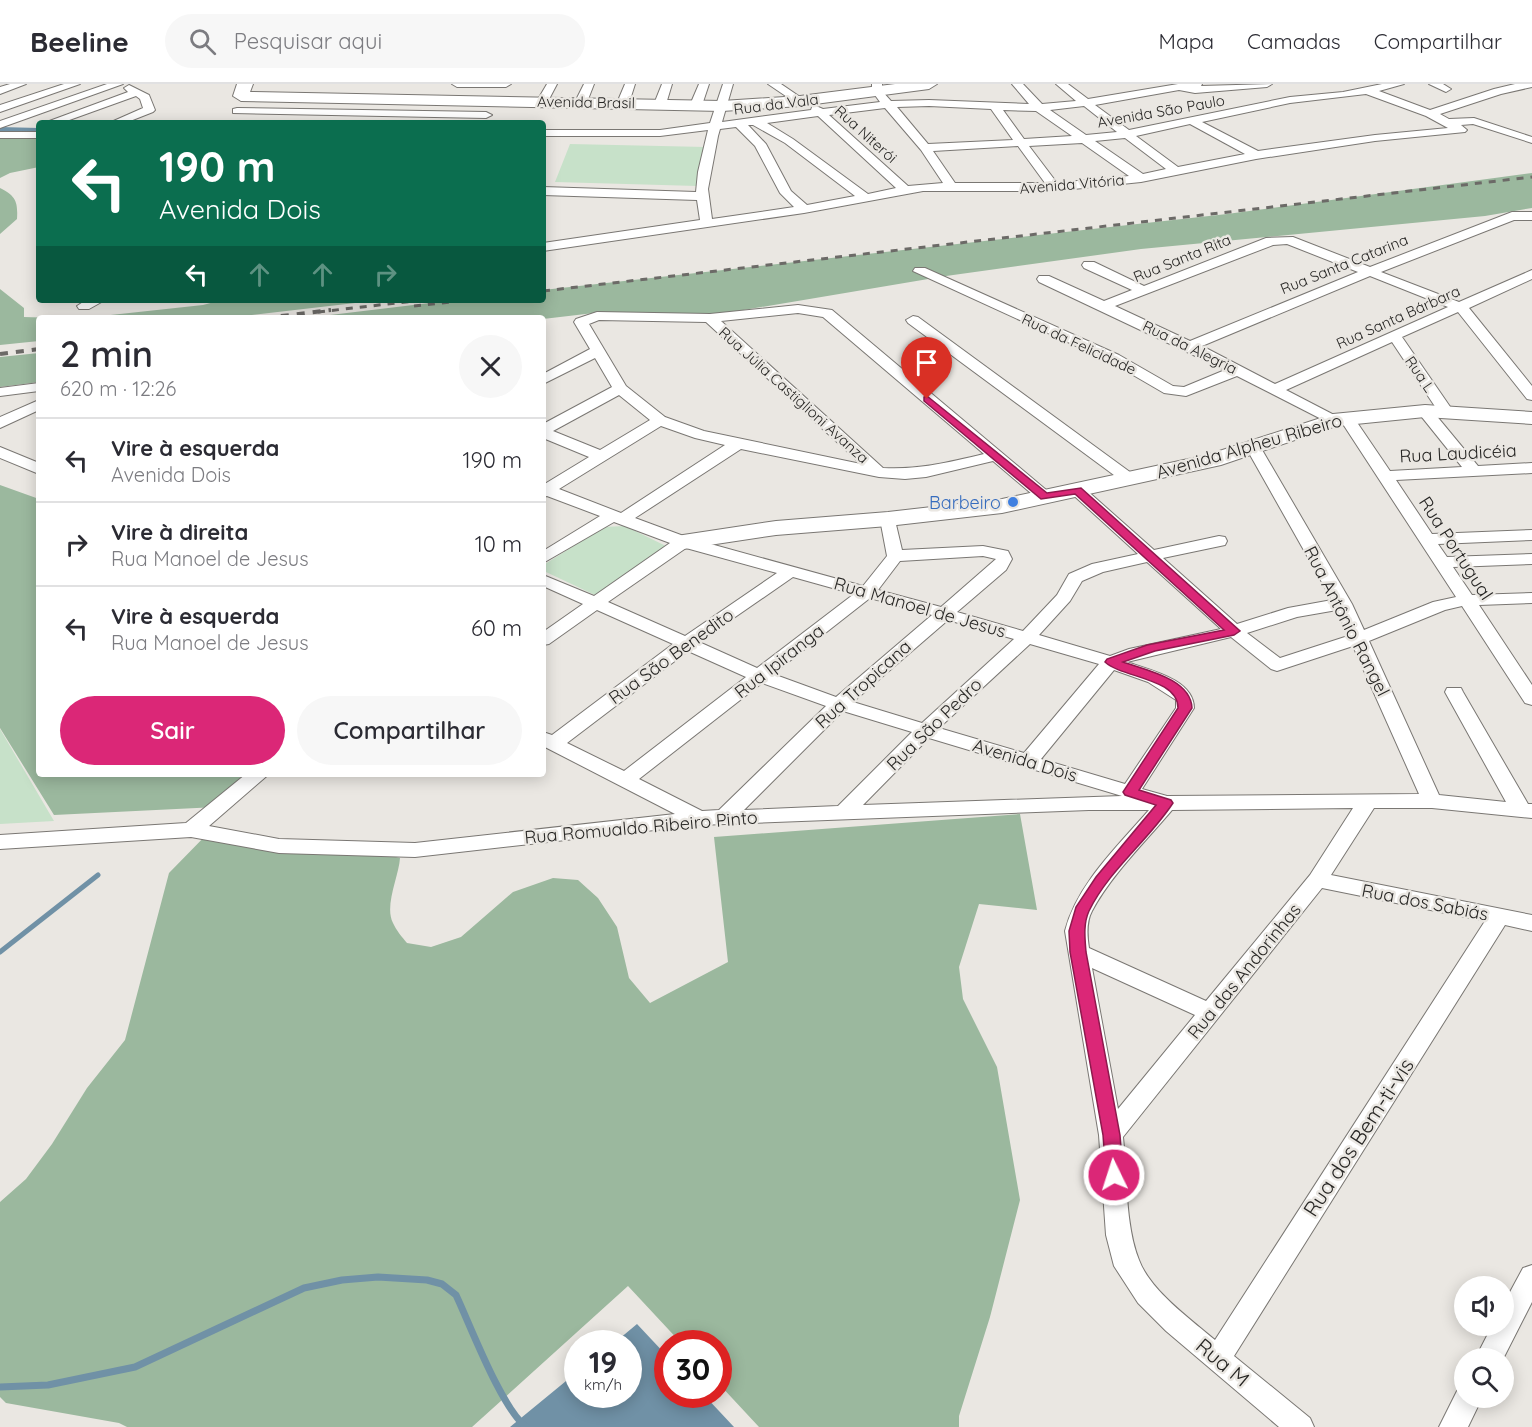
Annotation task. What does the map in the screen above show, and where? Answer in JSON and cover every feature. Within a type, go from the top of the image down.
[{"type":"street","points":[[0,91],[21,84]]},
{"type":"street","points":[[0,109],[75,84]]},
{"type":"street","points":[[0,125],[119,84],[144,99]]},
{"type":"street","points":[[123,120],[146,112],[144,99],[152,84]]},
{"type":"street","points":[[457,84],[506,84]]},
{"type":"street","points":[[240,104],[484,119],[506,84]]},
{"type":"street","points":[[543,101],[552,84]]},
{"type":"street","points":[[581,102],[589,84]]},
{"type":"street","points":[[623,103],[630,84]]},
{"type":"street","points":[[660,104],[667,84]]},
{"type":"street","points":[[696,105],[704,84]]},
{"type":"street","points":[[707,224],[702,209],[704,172],[728,84]]},
{"type":"street","name":"Rua Niterói","points":[[773,84],[821,114],[905,190]]},
{"type":"street","name":"Avenida Brasil","points":[[240,104],[496,100],[722,106],[803,101],[877,87],[928,84]]},
{"type":"street","points":[[1017,84],[1039,108],[1141,178]]},
{"type":"street","points":[[1061,84],[1177,172]]},
{"type":"street","points":[[1134,84],[1148,91]]},
{"type":"street","points":[[1179,88],[1197,84]]},
{"type":"street","points":[[1179,88],[1195,90],[1267,84]]},
{"type":"street","points":[[1349,84],[1448,123],[1474,121],[1531,140]]},
{"type":"street","name":"Avenida São Paulo","points":[[925,148],[1084,139],[1127,134],[1290,100],[1368,91],[1399,84]]},
{"type":"street","points":[[1434,84],[1446,89]]},
{"type":"street","points":[[1430,114],[1524,84]]},
{"type":"street","points":[[877,87],[925,148],[951,186]]},
{"type":"street","name":"Rua da Vala","points":[[546,134],[634,134],[716,127],[889,104],[929,103],[1039,108],[1179,88]]},
{"type":"street","points":[[62,120],[144,99]]},
{"type":"street","points":[[995,107],[1054,187]]},
{"type":"street","points":[[757,122],[789,141],[866,198]]},
{"type":"street","points":[[1192,122],[1256,155]]},
{"type":"street","name":"Avenida Vitória","points":[[546,246],[804,209],[905,190],[951,186],[1000,189],[1054,187],[1141,178],[1256,155],[1374,138],[1461,130],[1448,123]]},
{"type":"street","points":[[740,124],[760,144],[786,193],[804,209]]},
{"type":"street","points":[[0,125],[36,125]]},
{"type":"street","points":[[0,135],[36,135]]},
{"type":"street","points":[[546,192],[702,196]]},
{"type":"street","name":"Rua Santa Catarina","points":[[1190,346],[1512,216],[1532,216]]},
{"type":"street","name":"Rua Santa Rita","points":[[1104,306],[1271,241],[1296,242],[1371,271]]},
{"type":"street","points":[[1089,265],[1144,291]]},
{"type":"street","name":"Rua da Felicidade","points":[[920,271],[1114,358],[1169,390],[1186,392],[1238,370]]},
{"type":"street","points":[[1371,271],[1461,307],[1526,380],[1532,396]]},
{"type":"street","name":"Rua Santa Bárbara","points":[[1276,390],[1532,274]]},
{"type":"street","name":"Rua da Alegria","points":[[1044,279],[1190,346],[1276,390],[1340,419]]},
{"type":"street","points":[[84,306],[91,303]]},
{"type":"street","points":[[710,318],[798,309],[827,314],[1045,497]]},
{"type":"street","name":"Rua Júlia Castiglioni Avanza","points":[[879,472],[710,318],[603,316],[582,320],[581,325],[620,389],[660,420],[700,435],[736,445],[879,472],[926,472],[994,456]]},
{"type":"street","points":[[913,320],[1128,478]]},
{"type":"street","name":"Rua L","points":[[1395,337],[1435,411],[1474,471]]},
{"type":"street","points":[[546,378],[597,351]]},
{"type":"street","points":[[0,392],[36,387]]},
{"type":"street","points":[[546,429],[620,389]]},
{"type":"street","points":[[0,423],[36,405]]},
{"type":"street","name":"Avenida Alpheu Ribeiro","points":[[683,542],[776,528],[971,511],[1213,460],[1340,419],[1435,411],[1532,418]]},
{"type":"street","name":"Rua Portugual","points":[[1340,419],[1386,477],[1532,699]]},
{"type":"street","points":[[546,490],[660,420]]},
{"type":"street","points":[[546,432],[600,456]]},
{"type":"street","points":[[546,556],[617,518],[736,445]]},
{"type":"street","name":"Rua Antônio Rangel","points":[[1253,446],[1343,604],[1432,801]]},
{"type":"street","points":[[0,452],[36,468]]},
{"type":"street","name":"Rua Laudicéia","points":[[1386,477],[1532,468]]},
{"type":"street","points":[[1077,490],[1273,664],[1284,665],[1360,638],[1413,615],[1465,600],[1532,598]]},
{"type":"street","name":"Rua Manoel de Jesus","points":[[546,492],[683,542],[943,613],[1111,662],[1155,678],[1178,691],[1185,699],[1185,708],[1130,792]]},
{"type":"street","points":[[888,519],[895,556]]},
{"type":"street","points":[[1427,539],[1532,535]]},
{"type":"street","name":"Rua São Pedro","points":[[843,813],[925,730],[1055,609],[1075,578],[1083,573],[1150,555],[1219,541]]},
{"type":"street","points":[[546,638],[683,542]]},
{"type":"street","name":"Rua Tropicana","points":[[724,817],[839,704],[1000,566],[1004,559],[1002,555],[983,551],[895,556]]},
{"type":"street","name":"Rua Ipiranga","points":[[625,780],[867,592],[895,556]]},
{"type":"street","points":[[1442,562],[1532,559]]},
{"type":"street","name":"Rua São Benedito","points":[[548,741],[791,571]]},
{"type":"street","name":"Avenida Dois","points":[[546,581],[760,676],[839,704],[1166,803],[1432,801],[1527,810]]},
{"type":"street","points":[[1029,760],[1111,662],[1152,648],[1234,631],[1294,612],[1343,604]]},
{"type":"street","points":[[1454,692],[1527,810]]},
{"type":"street","points":[[548,741],[699,818]]},
{"type":"street","points":[[191,830],[255,777]]},
{"type":"street","name":"Rua das Andorinhas","points":[[1112,1135],[1317,880],[1368,801]]},
{"type":"street","name":"Rua Romualdo Ribeiro Pinto","points":[[0,842],[191,830],[279,846],[415,850],[699,818],[1089,803],[1166,803]]},
{"type":"street","name":"Rua M","points":[[1166,803],[1101,881],[1081,911],[1076,931],[1112,1135],[1119,1235],[1127,1266],[1147,1295],[1300,1427]]},
{"type":"street","name":"Rua dos Sabiás","points":[[1317,880],[1532,923]]},
{"type":"street","name":"Rua dos Bem-ti-vis","points":[[1218,1358],[1499,917]]},
{"type":"street","points":[[1078,952],[1211,1013]]},
{"type":"street","points":[[1495,1348],[1532,1276]]},
{"type":"street","points":[[1453,1427],[1463,1408]]},
{"type":"green space","points":[[0,134],[36,136],[36,168],[10,173],[0,178]]},
{"type":"green space","points":[[570,144],[706,147],[697,186],[555,182]]},
{"type":"green space","points":[[1532,173],[1532,208],[1485,216],[1141,249],[946,276],[720,314],[594,313],[546,319],[546,315],[330,315],[430,303],[546,303],[546,290],[1227,214]]},
{"type":"green space","points":[[0,188],[15,200],[17,219],[0,234]]},
{"type":"green space","points":[[0,289],[24,308],[24,317],[36,317],[36,341],[0,345]]},
{"type":"green space","points":[[211,303],[355,303],[253,315],[111,315]]},
{"type":"green space","points":[[36,353],[36,382],[0,387],[0,357]]},
{"type":"green space","points":[[0,485],[36,498],[36,777],[241,777],[217,807],[54,815],[0,728]]},
{"type":"green space","points":[[625,526],[668,547],[597,596],[546,572],[546,563],[604,527]]},
{"type":"green space","points":[[0,729],[54,821],[0,824]]},
{"type":"green space","points":[[1020,814],[1037,910],[979,904],[959,967],[963,999],[997,1067],[1020,1200],[990,1317],[959,1416],[959,1427],[759,1427],[732,1398],[732,1330],[669,1330],[628,1286],[579,1330],[564,1330],[564,1344],[472,1427],[127,1427],[119,1423],[6,1403],[0,1397],[0,1202],[26,1179],[52,1144],[87,1088],[125,1040],[169,873],[213,828],[229,836],[368,850],[400,858],[390,908],[393,923],[407,943],[431,947],[461,937],[513,892],[553,878],[578,880],[598,898],[617,927],[629,978],[650,1003],[728,962],[714,837]]},
{"type":"water","points":[[637,1324],[654,1342],[654,1408],[716,1408],[734,1427],[510,1427],[564,1383],[564,1408],[642,1408],[642,1330],[630,1330]]},
{"type":"waterway","points":[[0,130],[36,131]]},
{"type":"waterway","points":[[0,952],[98,875]]},
{"type":"waterway","points":[[0,1387],[48,1385],[135,1367],[304,1288],[342,1280],[378,1277],[427,1280],[442,1284],[456,1295],[497,1385],[516,1417],[526,1427]]},
{"type":"railway","points":[[546,291],[1532,177]]},
{"type":"railway","points":[[318,312],[397,303]]},
{"type":"railway","points":[[414,306],[441,303]]},
{"type":"railway","points":[[290,315],[331,310]]},
{"type":"railway","points":[[0,354],[36,349]]},
{"type":"place","name":"Barbeiro","points":[[1013,502]]},
{"type":"route","points":[[927,399],[1045,497],[1077,490],[1234,631],[1152,648],[1111,662],[1155,678],[1178,691],[1185,699],[1185,708],[1175,725],[1130,792],[1166,803],[1101,881],[1081,911],[1076,931],[1112,1135],[1114,1175]]}]
